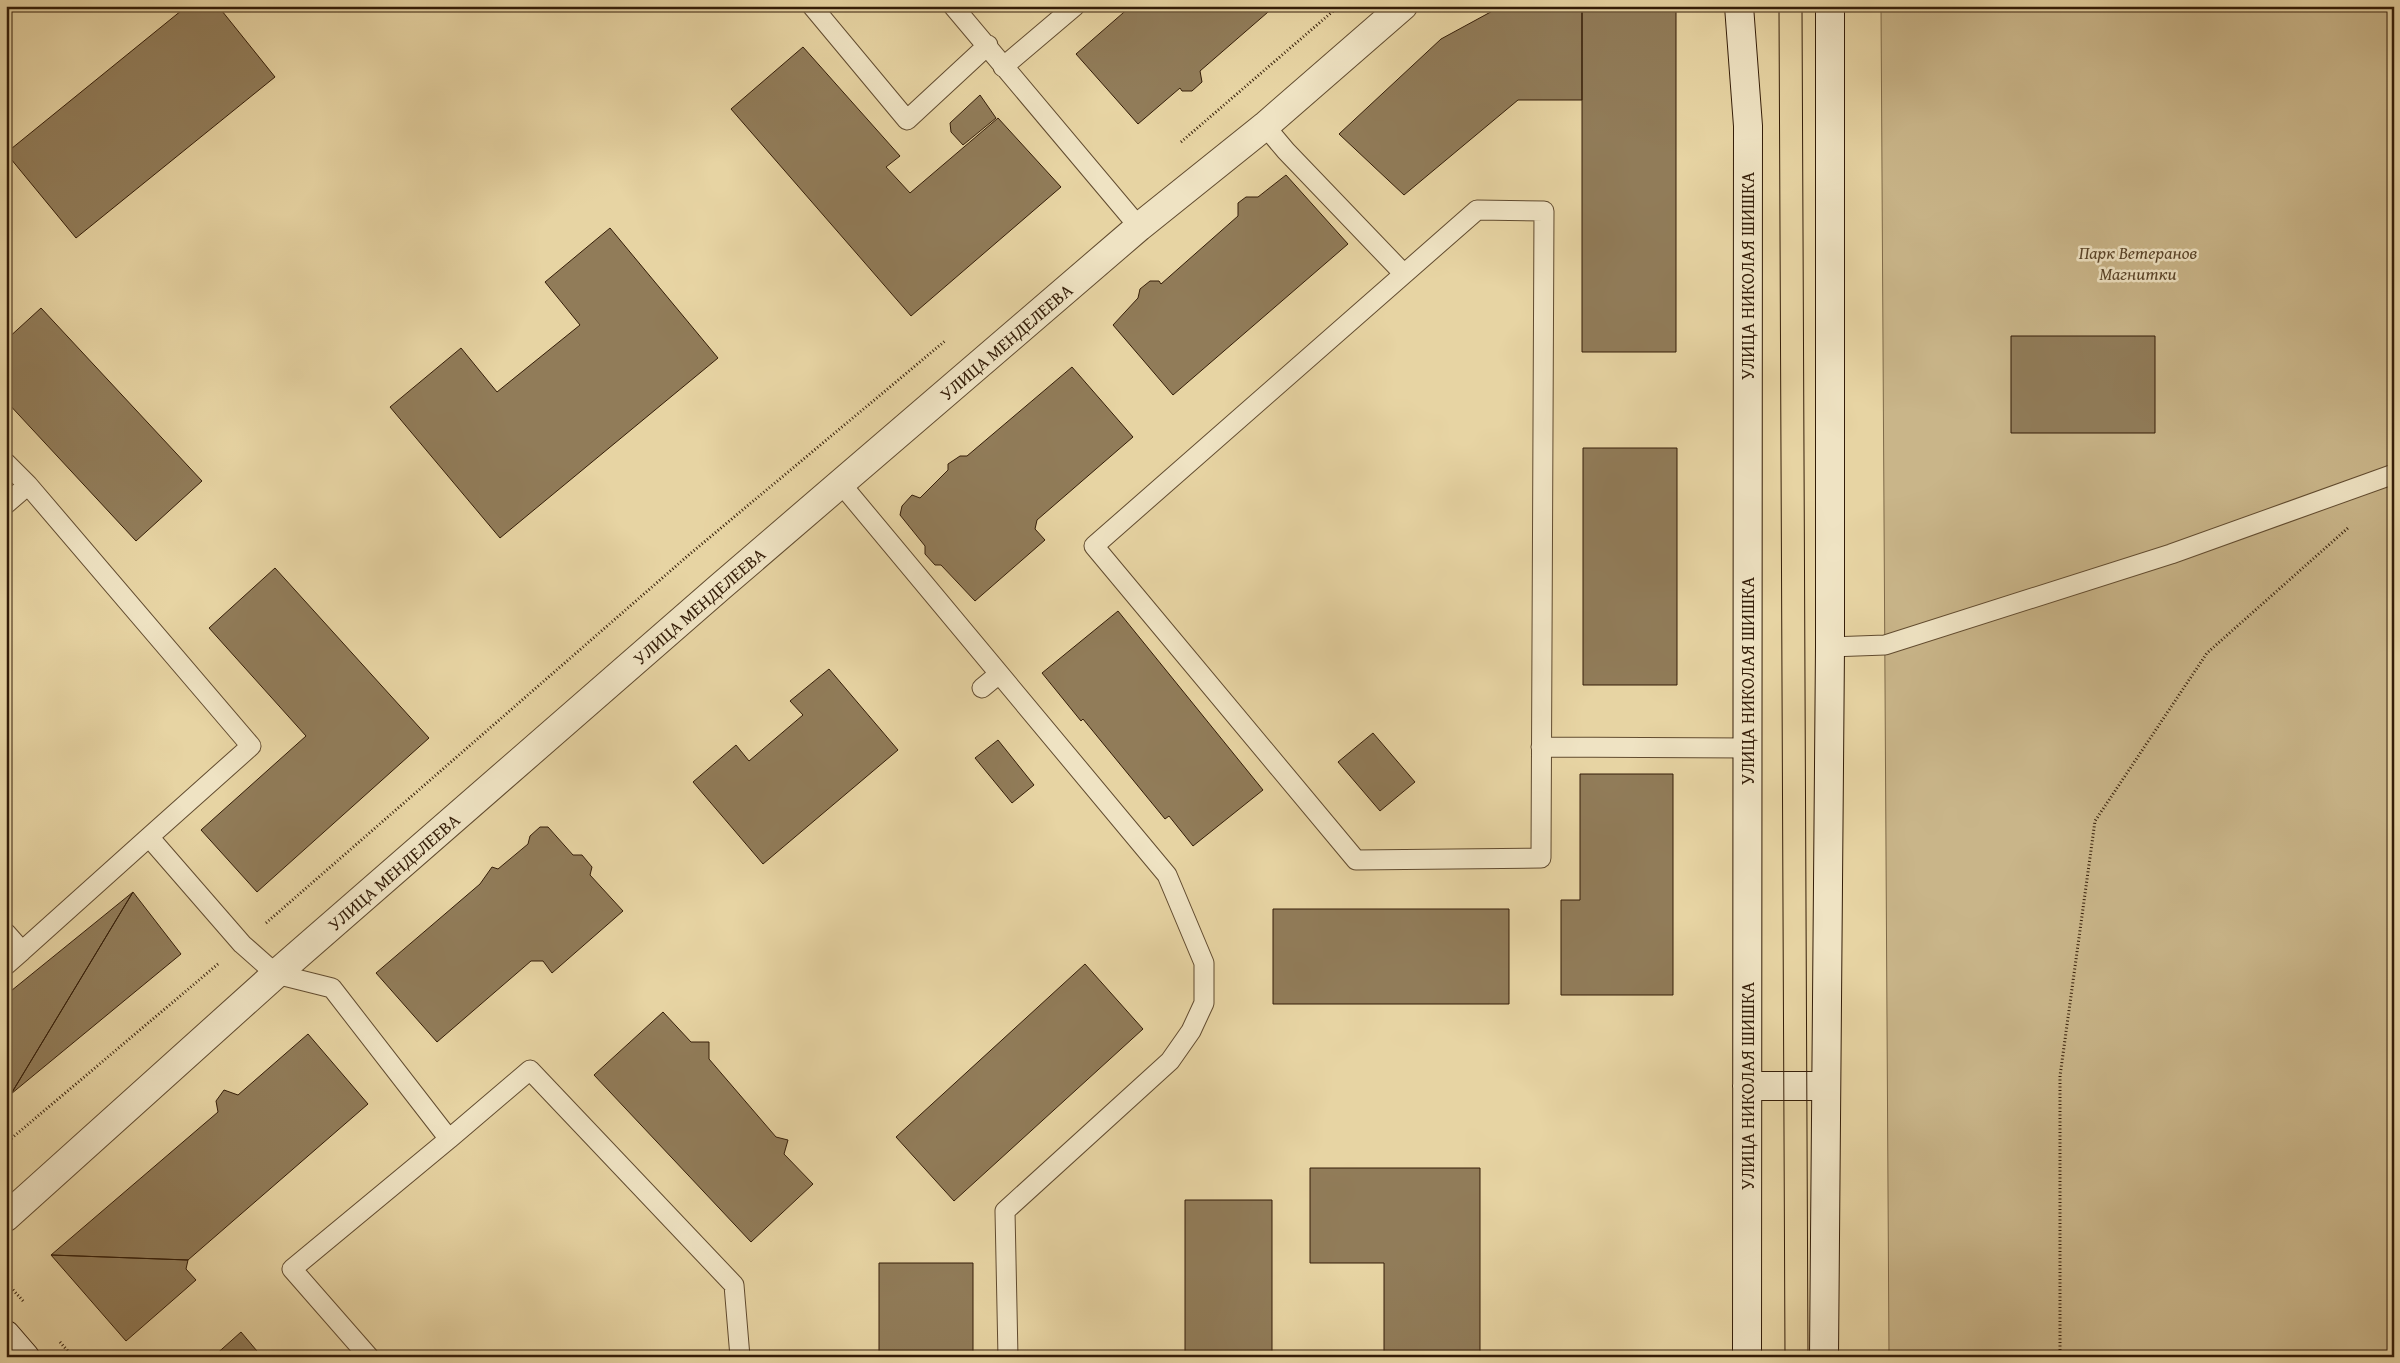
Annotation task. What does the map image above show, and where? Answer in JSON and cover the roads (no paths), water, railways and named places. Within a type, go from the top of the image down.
[{"type":"main road","name":"УЛИЦА МЕНДЕЛЕЕВА","points":[[6,1217],[276,974],[720,587],[842,485],[1139,227],[1265,126],[1403,6]]},
{"type":"main road","name":"УЛИЦА НИКОЛАЯ ШИШКА","points":[[1739,6],[1748,126],[1747,1357]]},
{"type":"main road","points":[[1824,1357],[1830,647],[1830,6]]},
{"type":"main road","points":[[1747,1086],[1825,1086]]},
{"type":"main road","points":[[6,1335],[25,1357]]},
{"type":"lane","points":[[812,6],[907,120],[988,45]]},
{"type":"lane","points":[[953,6],[988,45],[1003,67],[1139,227]]},
{"type":"lane","points":[[1003,67],[1075,6]]},
{"type":"lane","points":[[1265,126],[1286,151],[1404,274]]},
{"type":"lane","points":[[1478,210],[1544,211],[1541,747],[1541,858],[1356,860],[1094,546],[1478,210]]},
{"type":"lane","points":[[6,463],[28,485],[251,746],[6,965]]},
{"type":"lane","points":[[1830,647],[1885,645],[2170,554],[2394,474]]},
{"type":"lane","points":[[6,504],[28,485]]},
{"type":"lane","points":[[842,485],[1167,875],[1204,963],[1204,1003],[1191,1032],[1170,1061],[1005,1212],[1008,1357]]},
{"type":"lane","points":[[982,688],[999,674]]},
{"type":"lane","points":[[1541,747],[1747,748]]},
{"type":"lane","points":[[149,837],[242,944],[276,974],[332,988],[449,1139]]},
{"type":"lane","points":[[6,933],[22,951]]},
{"type":"lane","points":[[369,1357],[292,1268],[530,1070],[734,1285],[740,1357]]},
{"type":"tram line","points":[[1779,6],[1785,1357]]},
{"type":"tram line","points":[[1802,6],[1808,1357]]},
{"type":"park label","name":"Парк Ветеранов Магнитки","points":[[2138,262]]}]
